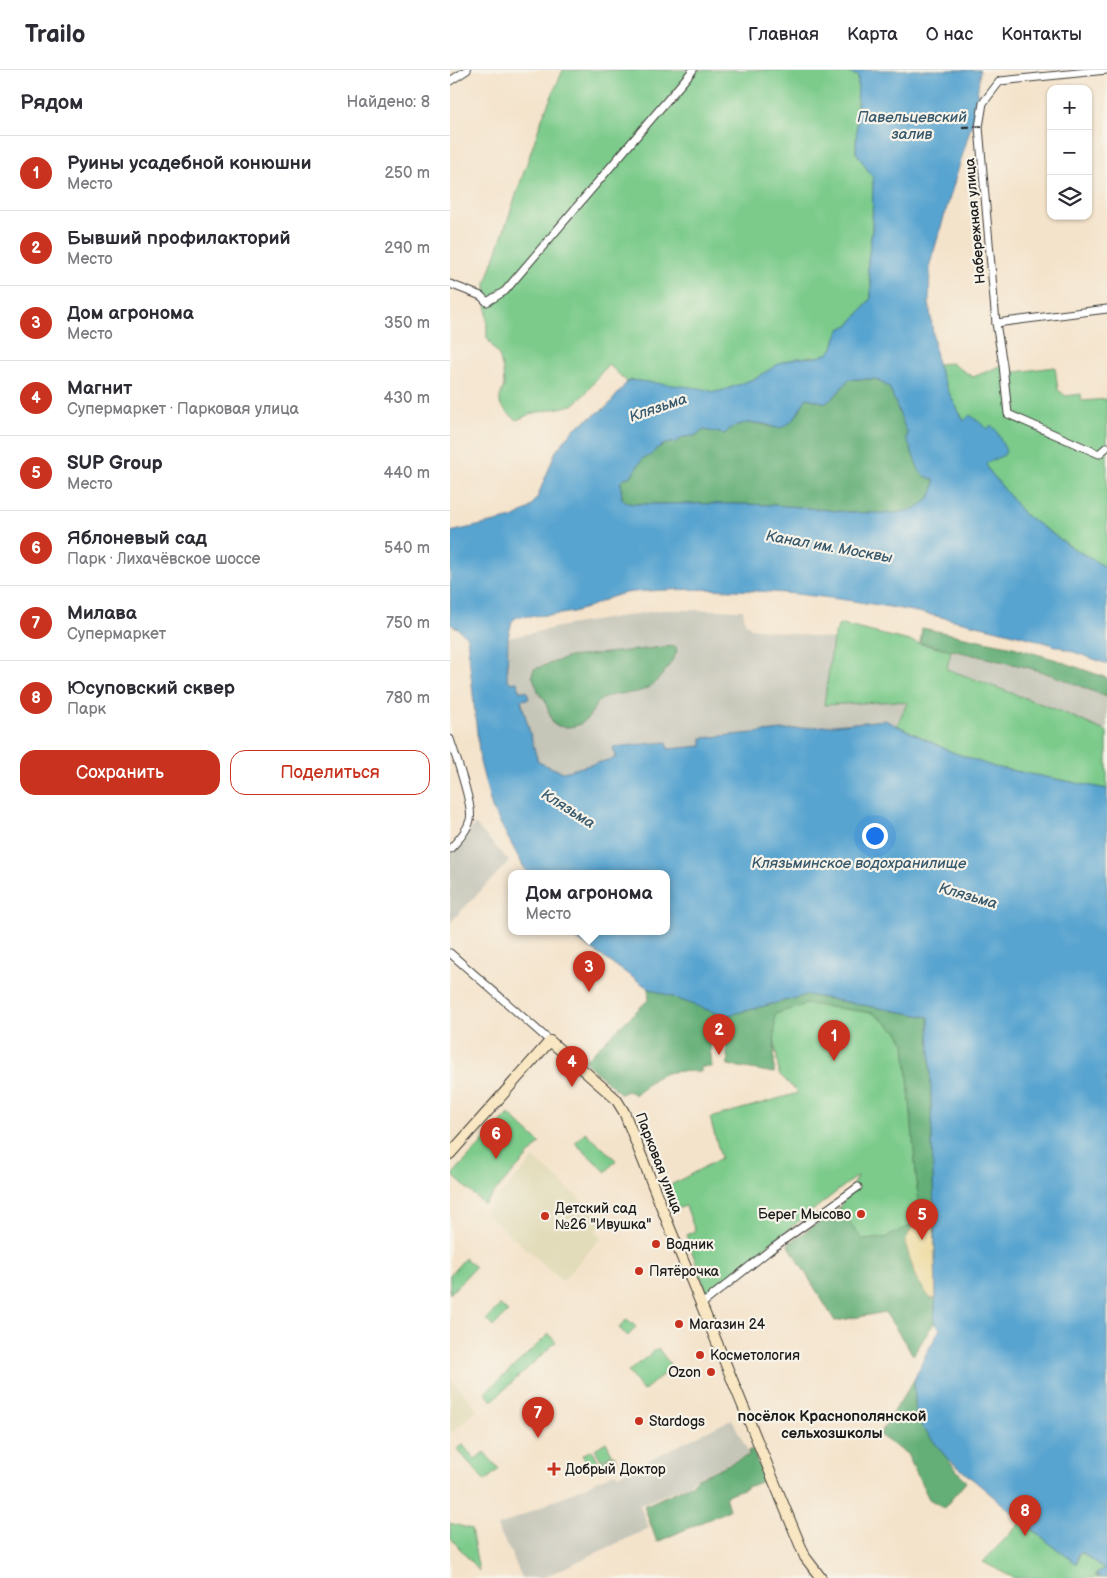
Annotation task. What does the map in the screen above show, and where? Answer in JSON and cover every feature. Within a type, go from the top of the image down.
[{"type":"street","points":[[450,81],[467,70]]},
{"type":"street","points":[[450,284],[481,296],[487,302],[505,291],[693,70]]},
{"type":"street","name":"Набережная улица","points":[[1107,70],[1000,82],[983,103],[979,126],[996,323],[1008,414],[1099,454],[1107,447]]},
{"type":"street","points":[[996,323],[1107,310]]},
{"type":"street","points":[[450,739],[471,817],[467,829],[450,849]]},
{"type":"street","name":"Парковая улица","points":[[450,953],[620,1105],[702,1304],[748,1422],[805,1557],[818,1577]]},
{"type":"street","points":[[450,1154],[550,1041]]},
{"type":"street","points":[[702,1304],[775,1247],[858,1187]]},
{"type":"shaded area","points":[[662,610],[743,610],[745,622],[751,628],[833,639],[824,705],[897,701],[907,704],[897,725],[885,720],[702,738],[703,746],[668,749],[667,742],[614,747],[616,758],[563,772],[538,762],[521,700],[527,691],[519,691],[507,678],[508,638],[568,625]]},
{"type":"shaded area","points":[[951,651],[1026,667],[1055,676],[1107,697],[1107,732],[1060,711],[946,669]]},
{"type":"shaded area","points":[[475,824],[509,861],[450,923],[450,853]]},
{"type":"shaded area","name":"Детский сад №26 \"Ивушка\"","points":[[534,1158],[604,1221],[596,1231],[602,1237],[562,1281],[485,1212]]},
{"type":"shaded area","points":[[450,1379],[478,1409],[450,1434]]},
{"type":"shaded area","points":[[732,1419],[749,1454],[694,1479],[690,1484],[640,1505],[649,1528],[542,1578],[522,1578],[497,1527],[616,1472],[618,1475]]},
{"type":"green space","points":[[563,70],[842,70],[858,76],[856,152],[873,178],[872,230],[868,260],[871,298],[850,324],[840,329],[833,348],[829,353],[818,357],[811,356],[782,362],[756,378],[715,392],[631,380],[627,382],[608,364],[584,395],[573,405],[530,414],[517,420],[509,414],[500,404],[504,385],[503,370],[499,356],[487,338],[486,283],[543,116]]},
{"type":"green space","points":[[951,363],[973,377],[1003,365],[1008,373],[1055,367],[1058,390],[1066,396],[1081,394],[1082,401],[1107,399],[1107,568],[1071,547],[1024,514],[988,469],[948,391],[937,364]]},
{"type":"green space","points":[[849,379],[876,379],[889,387],[908,435],[906,436],[923,475],[934,480],[931,495],[919,506],[900,512],[870,513],[773,505],[636,504],[628,503],[622,499],[621,481],[631,476],[643,458],[652,455],[656,449],[665,444],[677,442],[683,437],[694,436],[704,430],[725,434],[730,429],[741,424],[755,423],[774,428],[798,414],[807,398],[826,403],[835,396]]},
{"type":"green space","points":[[839,624],[951,651],[947,669],[1060,711],[1107,732],[1107,789],[994,767],[952,752],[897,725],[907,703],[897,701],[824,705],[833,639]]},
{"type":"green space","points":[[922,628],[1013,647],[1107,678],[1107,697],[1055,676],[1026,667],[920,643]]},
{"type":"green space","points":[[676,647],[677,652],[656,682],[644,690],[602,699],[586,720],[575,726],[566,727],[553,724],[544,698],[540,696],[532,675],[534,669],[569,657]]},
{"type":"green space","points":[[648,988],[724,1016],[808,995],[929,1017],[936,1294],[934,1323],[913,1355],[885,1312],[835,1321],[788,1244],[839,1208],[863,1240],[884,1238],[910,1226],[919,1210],[905,1044],[898,1032],[873,1013],[807,1004],[775,1014],[774,1073],[728,1065],[726,1043],[710,1045],[712,1067],[701,1067],[701,1072],[680,1071],[665,1074],[651,1081],[635,1095],[628,1091],[621,1094],[584,1061],[649,999]]},
{"type":"green space","points":[[808,995],[929,1017],[934,1323],[913,1355],[885,1312],[835,1321],[788,1244],[839,1208],[858,1175],[707,1293],[686,1235],[695,1231],[686,1206],[676,1209],[667,1187],[721,1158],[710,1118],[798,1093],[779,1074],[770,1005]]},
{"type":"green space","points":[[509,1114],[540,1143],[484,1204],[452,1175]]},
{"type":"green space","points":[[585,1132],[616,1160],[606,1172],[575,1143]]},
{"type":"green space","points":[[465,1258],[475,1267],[450,1294],[450,1275]]},
{"type":"green space","points":[[500,1305],[508,1312],[493,1327],[486,1320]]},
{"type":"green space","points":[[627,1319],[636,1327],[628,1336],[619,1328]]},
{"type":"green space","points":[[549,1334],[556,1342],[492,1401],[485,1393]]},
{"type":"green space","points":[[658,1348],[672,1367],[643,1391],[628,1372]]},
{"type":"green space","points":[[914,1380],[916,1419],[966,1482],[944,1508],[929,1499],[907,1454],[879,1435]]},
{"type":"green space","points":[[606,1442],[612,1454],[601,1460],[595,1449]]},
{"type":"green space","points":[[462,1444],[475,1459],[484,1452],[499,1469],[485,1481],[457,1449]]},
{"type":"green space","points":[[752,1449],[765,1480],[725,1496],[729,1510],[657,1542],[644,1506],[693,1484],[696,1479],[749,1455],[748,1451]]},
{"type":"green space","points":[[592,1450],[599,1463],[614,1455],[617,1461],[600,1471],[597,1464],[590,1468],[582,1455]]},
{"type":"green space","points":[[1023,1520],[1077,1563],[1080,1552],[1104,1568],[1095,1575],[1101,1578],[1014,1578],[983,1562]]},
{"type":"green space","points":[[450,1523],[471,1529],[479,1571],[450,1537]]},
{"type":"sand","points":[[934,1199],[936,1299],[930,1298],[916,1278],[905,1242],[915,1221]]},
{"type":"water","name":"Клязьминское водохранилище","points":[[842,70],[980,70],[975,113],[930,264],[929,303],[937,364],[948,391],[964,421],[970,415],[988,429],[991,425],[996,430],[1006,451],[1004,455],[986,463],[988,469],[1024,514],[1071,547],[1107,568],[1107,664],[1057,646],[991,628],[895,608],[784,593],[709,589],[626,593],[573,612],[517,617],[512,621],[508,638],[507,678],[511,683],[517,682],[519,691],[527,691],[529,699],[521,700],[538,762],[563,772],[616,758],[613,747],[667,742],[668,749],[702,746],[702,738],[885,720],[952,752],[994,767],[1107,789],[1107,1578],[1095,1575],[1104,1568],[1081,1552],[1078,1556],[1077,1564],[1049,1543],[946,1457],[916,1419],[914,1380],[940,1329],[934,1323],[936,1294],[929,1017],[808,995],[724,1016],[648,988],[571,935],[670,935],[670,870],[525,870],[492,808],[480,762],[467,637],[450,624],[450,532],[513,518],[529,509],[537,498],[556,451],[575,428],[608,406],[627,382],[631,380],[699,388],[715,392],[756,378],[782,362],[798,358],[818,357],[829,353],[833,348],[840,329],[850,324],[871,298],[868,261],[872,230],[873,178],[856,152],[858,76]],"holes":[[[849,379],[876,379],[889,387],[908,435],[906,437],[919,470],[923,475],[934,480],[931,495],[924,503],[915,508],[897,513],[870,513],[773,505],[636,504],[628,503],[622,499],[621,481],[631,476],[643,458],[652,455],[656,449],[665,444],[677,442],[683,437],[694,436],[704,430],[725,434],[733,427],[748,423],[759,423],[775,428],[783,427],[791,422],[807,398],[826,403],[835,396]]]},
{"type":"railway","points":[[962,127],[985,126]]},
{"type":"place","name":"Дом агронома","points":[[589,992]]},
{"type":"place","name":"Бывший профилакторий","points":[[719,1055]]},
{"type":"place","name":"Руины усадебной конюшни","points":[[834,1061]]},
{"type":"place","name":"Магнит","points":[[572,1087]]},
{"type":"place","name":"Яблоневый сад","points":[[496,1159]]},
{"type":"place","name":"Берег Мысово","points":[[861,1214]]},
{"type":"place","name":"Детский сад №26 \"Ивушка\"","points":[[545,1216]]},
{"type":"place","name":"SUP Group","points":[[922,1240]]},
{"type":"place","name":"Водник","points":[[656,1244]]},
{"type":"place","name":"Пятёрочка","points":[[639,1271]]},
{"type":"place","name":"Магазин 24","points":[[679,1324]]},
{"type":"place","name":"Косметология","points":[[700,1355]]},
{"type":"place","name":"Ozon","points":[[711,1372]]},
{"type":"place","name":"Stardogs","points":[[639,1421]]},
{"type":"place","name":"Милава","points":[[538,1438]]},
{"type":"place","name":"Добрый Доктор","points":[[554,1469]]},
{"type":"place","name":"Юсуповский сквер","points":[[1025,1536]]},
{"type":"district","name":"посёлок Краснополянской сельхозшколы","points":[[832,1424]]},
{"type":"water label","name":"Павельцевский залив","points":[[912,126]]},
{"type":"water label","name":"Клязьма","points":[[658,408]]},
{"type":"water label","name":"Канал им. Москвы","points":[[829,547]]},
{"type":"water label","name":"Клязьма","points":[[568,809]]},
{"type":"water label","name":"Клязьма","points":[[968,896]]}]
